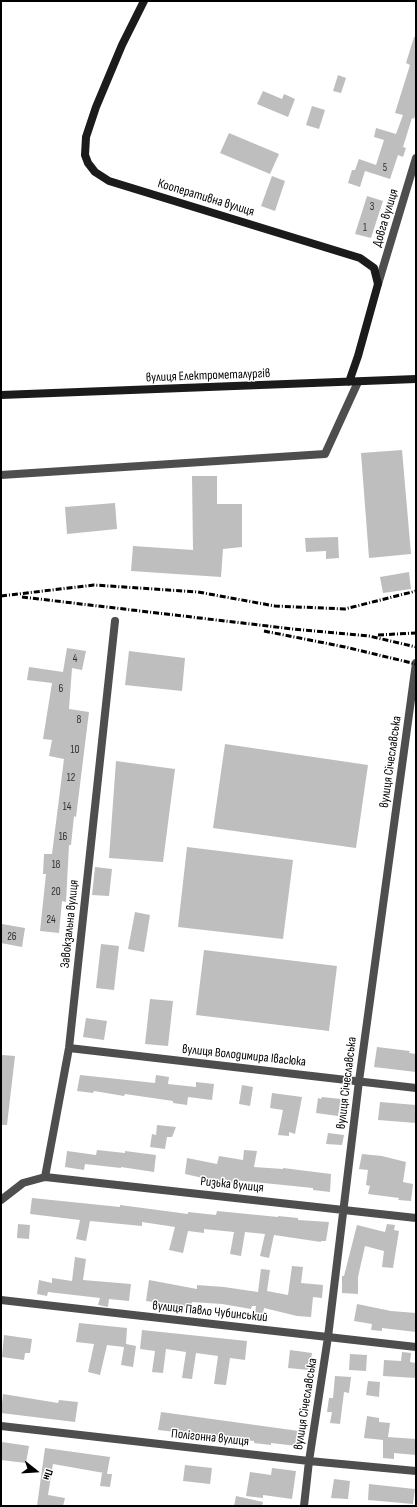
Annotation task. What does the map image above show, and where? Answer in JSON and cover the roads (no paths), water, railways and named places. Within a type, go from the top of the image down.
[{"type":"street","name":"Кооперативна вулиця","points":[[144,1],[96,107],[86,137],[85,155],[88,163],[95,172],[109,181],[360,258],[374,268],[378,284]]},
{"type":"street","name":"Довга вулиця","points":[[378,284],[416,158]]},
{"type":"street","points":[[349,382],[358,356],[378,284]]},
{"type":"street","name":"вулиця Електрометалургів","points":[[1,395],[416,379]]},
{"type":"street","points":[[1,475],[325,454],[358,382]]},
{"type":"street","name":"Завокзальна вулиця","points":[[46,1178],[69,1048],[115,622]]},
{"type":"street","name":"вулиця Січеславська","points":[[304,1506],[328,1337],[343,1210],[416,663]]},
{"type":"street","name":"вулиця Володимира Івасюка","points":[[69,1048],[416,1088]]},
{"type":"street","points":[[1,1200],[23,1183],[46,1178]]},
{"type":"street","name":"Ризька вулиця","points":[[46,1178],[416,1218]]},
{"type":"street","name":"вулиця Павло Чубинський","points":[[1,1300],[416,1347]]},
{"type":"street","name":"Полігонна вулиця","points":[[1,1426],[310,1461],[416,1471]]},
{"type":"railway","points":[[1,596],[94,585],[198,592],[275,606],[345,609],[416,591]]},
{"type":"railway","points":[[22,597],[293,629],[369,636],[416,647]]},
{"type":"railway","points":[[264,631],[345,647],[416,664]]},
{"type":"railway","points":[[378,635],[416,633]]}]
